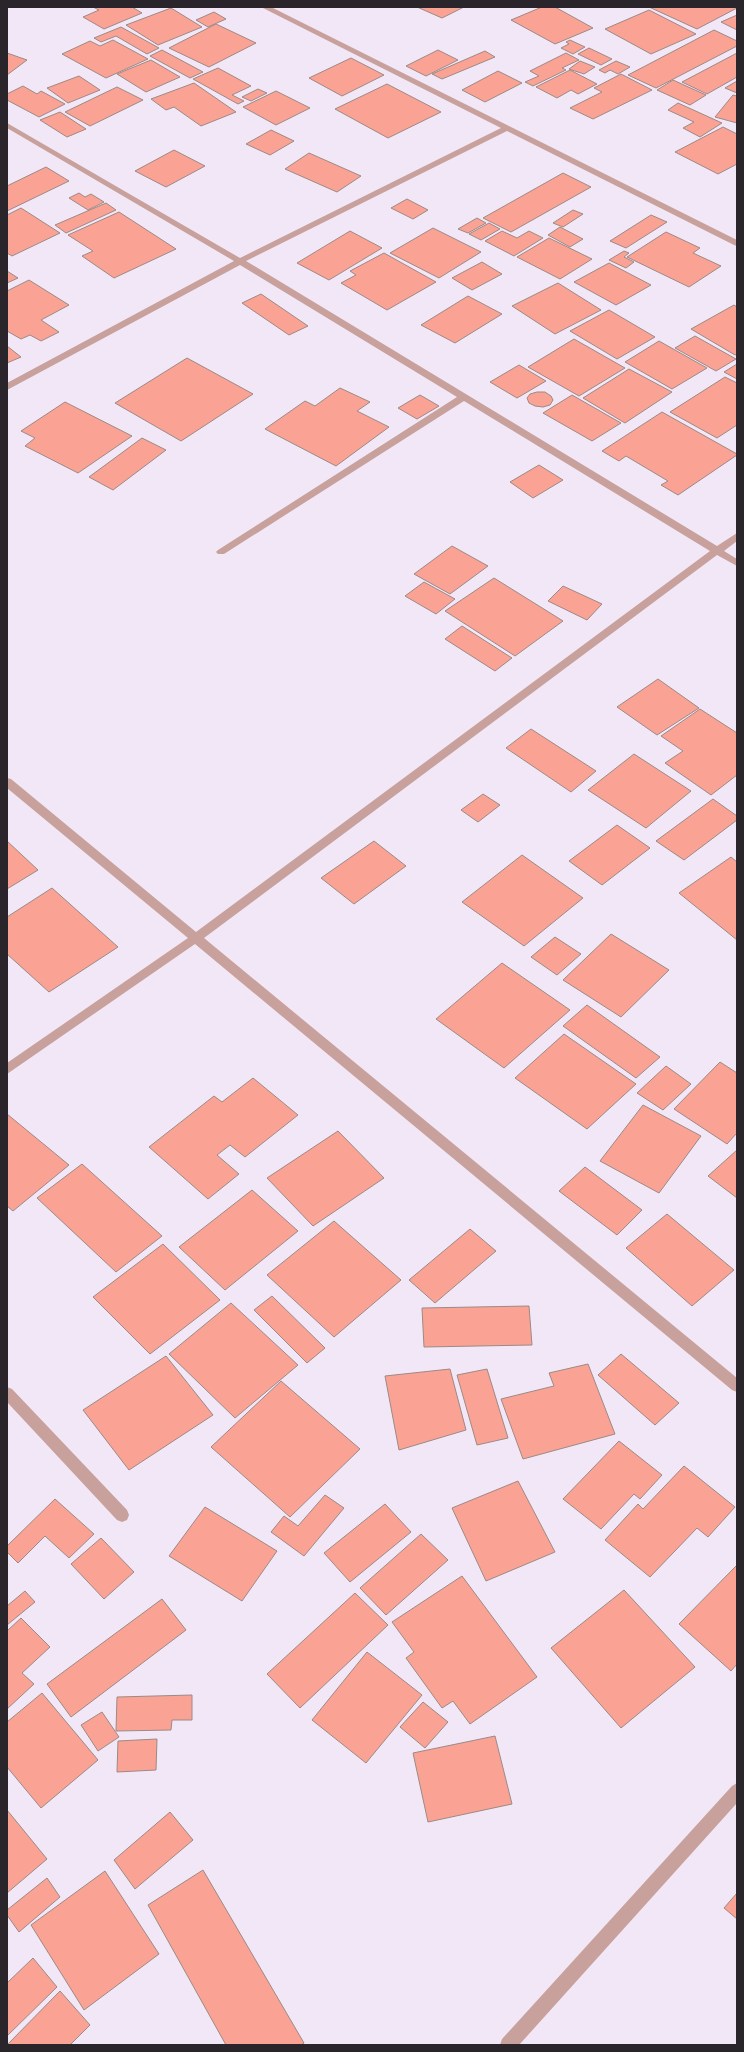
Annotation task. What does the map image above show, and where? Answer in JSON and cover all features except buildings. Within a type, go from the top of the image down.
[{"type":"street","points":[[266,7],[737,243]]},
{"type":"street","points":[[7,125],[240,261],[737,563]]},
{"type":"street","points":[[7,387],[240,261],[508,128]]},
{"type":"street","points":[[221,552],[464,397]]},
{"type":"street","points":[[7,1069],[196,938],[737,536]]},
{"type":"street","points":[[7,782],[737,1386]]},
{"type":"street","points":[[7,1392],[122,1515]]},
{"type":"street","points":[[508,2045],[737,1791]]}]
